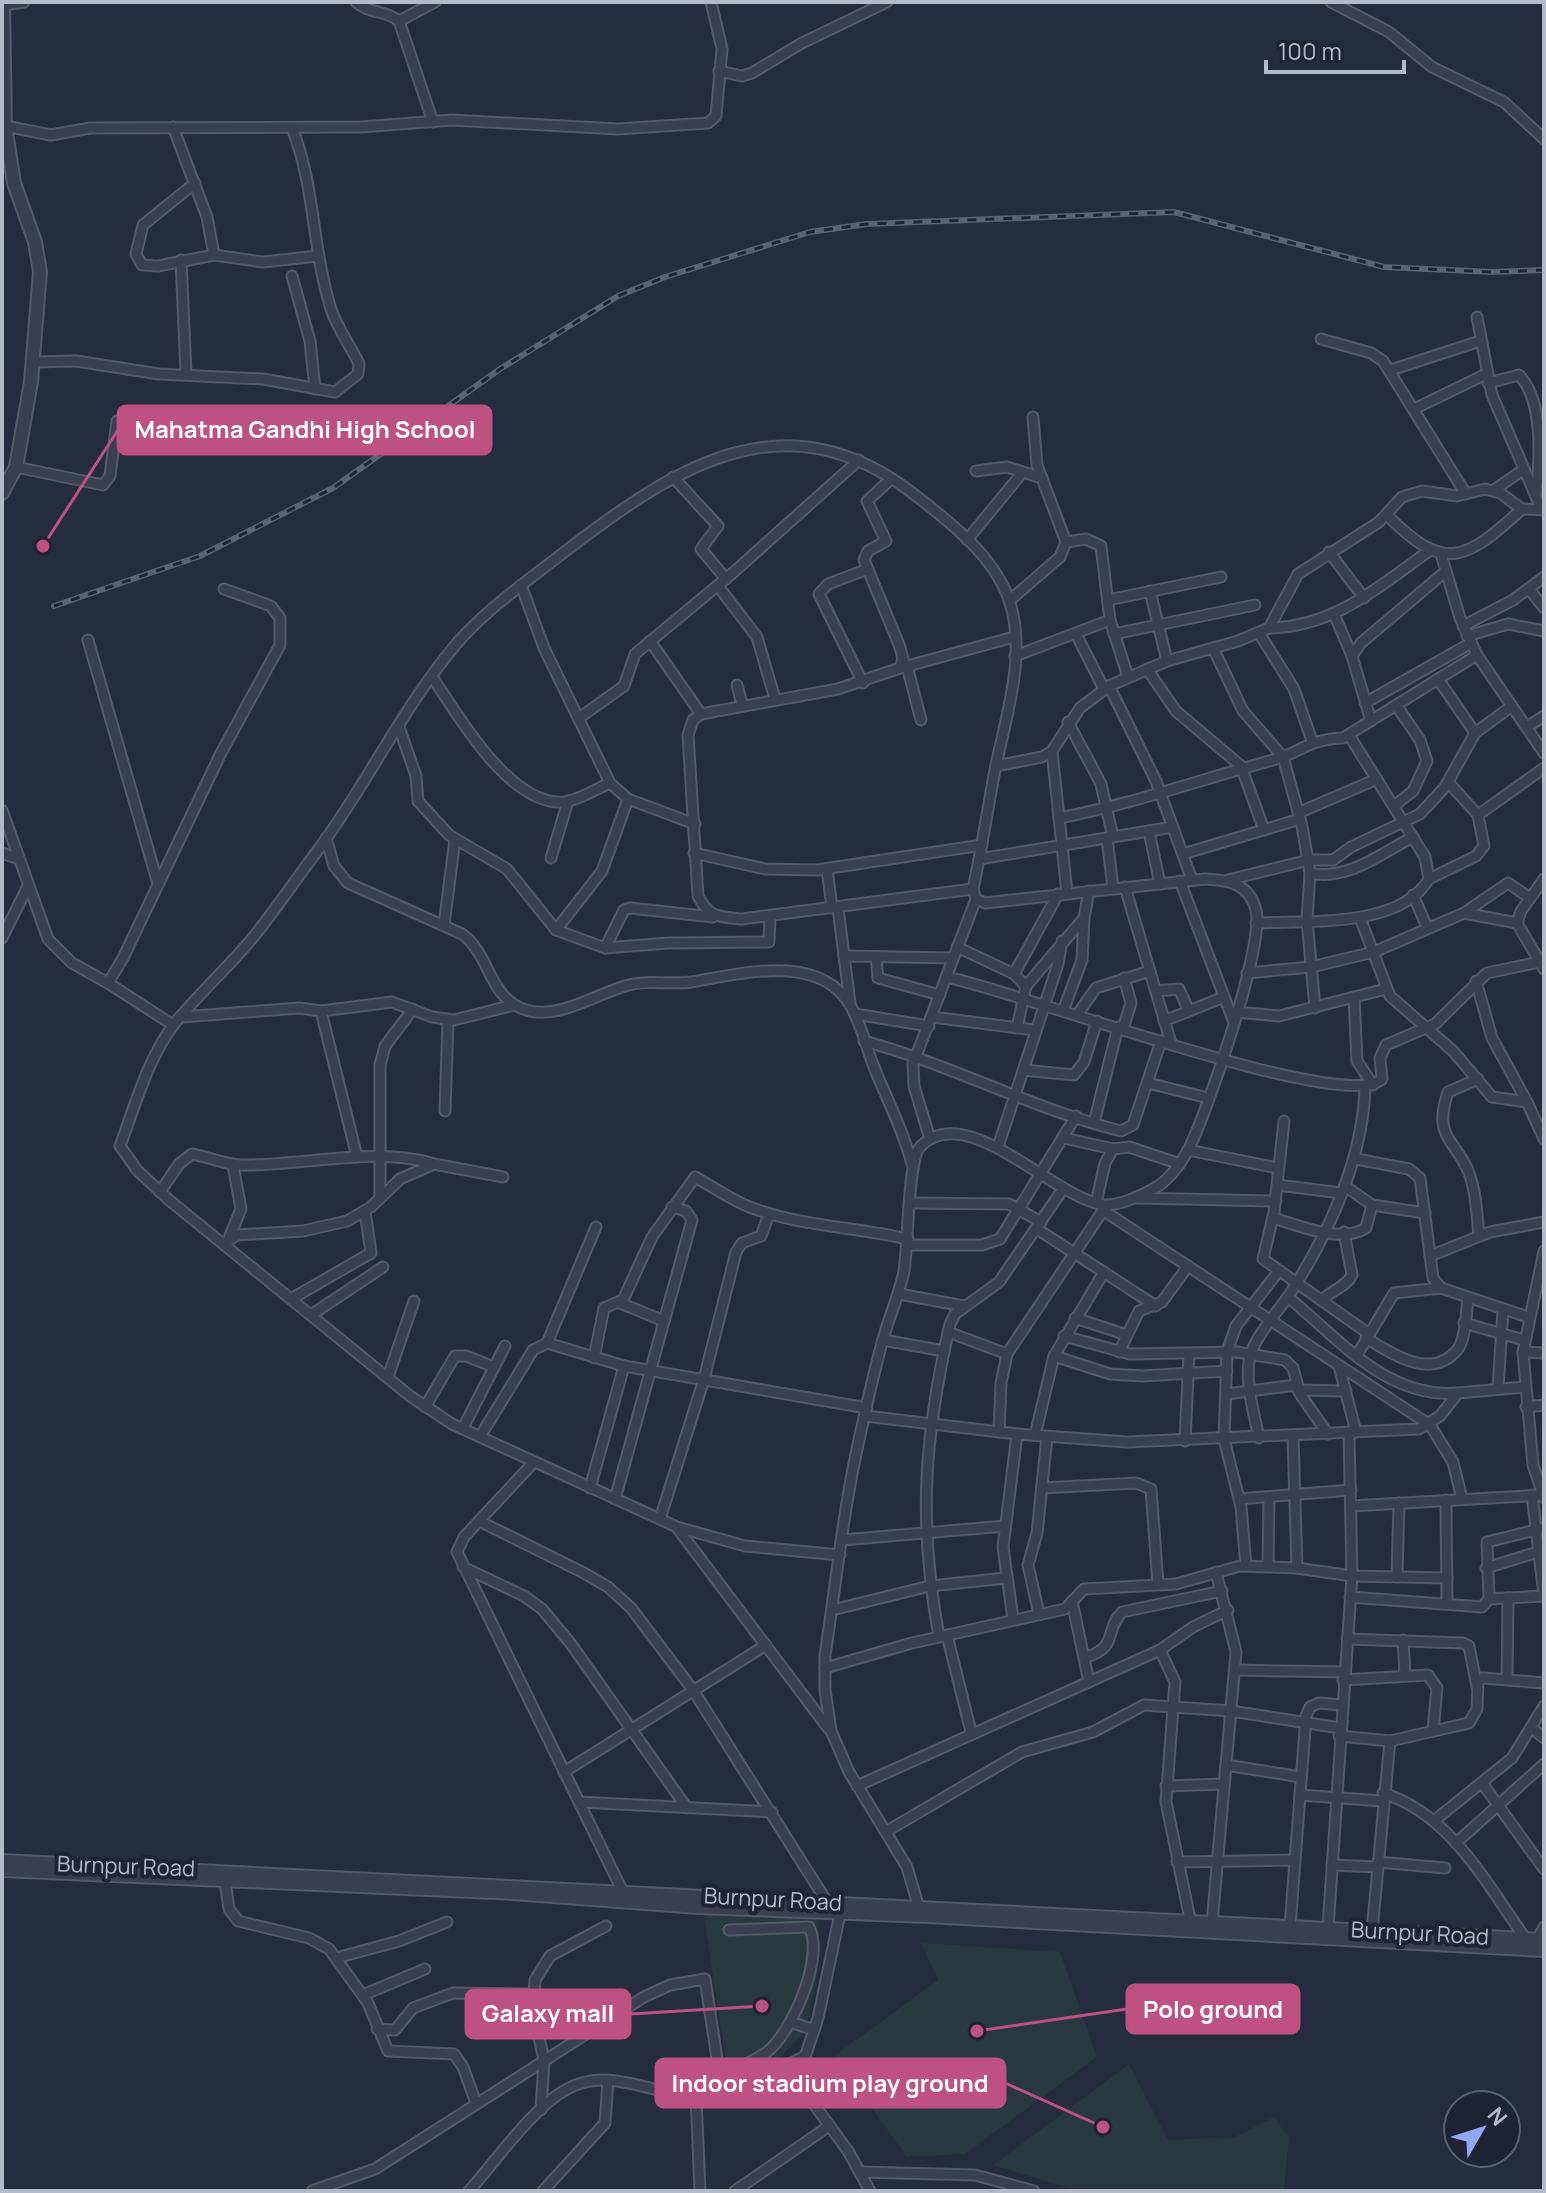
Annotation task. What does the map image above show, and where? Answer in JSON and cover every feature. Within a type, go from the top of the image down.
[{"type":"street","points":[[2,493],[16,467],[33,362],[40,272],[35,242],[7,167],[3,3],[24,2]]},
{"type":"street","points":[[356,2],[365,9],[388,14],[399,21],[433,122]]},
{"type":"street","points":[[399,21],[435,2]]},
{"type":"street","points":[[5,126],[51,135],[90,128],[292,128],[498,121],[618,129],[708,123],[716,116],[721,42],[711,2]]},
{"type":"street","points":[[719,71],[742,76],[752,73],[802,43],[887,2]]},
{"type":"street","points":[[1331,2],[1389,32],[1432,67],[1504,102],[1544,139]]},
{"type":"street","points":[[173,127],[210,226],[214,255]]},
{"type":"street","points":[[33,362],[76,361],[159,374],[263,379],[335,392],[360,369],[350,342],[333,314],[318,256],[304,158],[292,128]]},
{"type":"street","points":[[195,183],[150,218],[139,234],[136,254],[142,265],[214,255],[263,262],[318,256]]},
{"type":"street","points":[[181,260],[186,373]]},
{"type":"street","points":[[292,276],[310,341],[315,389]]},
{"type":"street","points":[[1477,317],[1487,378],[1523,470],[1542,509],[1522,509],[1494,490]]},
{"type":"street","points":[[1321,339],[1379,356],[1391,370],[1466,494]]},
{"type":"street","points":[[1391,370],[1480,341]]},
{"type":"street","points":[[1414,409],[1487,378],[1519,375],[1528,385],[1539,439],[1536,497]]},
{"type":"street","points":[[1009,601],[1060,557],[1066,542],[1035,454],[1033,417]]},
{"type":"street","points":[[16,467],[103,485],[110,476],[117,421]]},
{"type":"street","points":[[840,1555],[745,1546],[677,1527],[534,1462],[425,1407],[291,1299],[226,1241],[160,1192],[137,1170],[120,1146],[146,1078],[173,1025],[254,935],[326,838],[433,678],[474,626],[521,585],[635,498],[673,477],[754,447],[823,449],[859,460],[891,479],[954,525],[994,571],[1009,601],[1015,656],[1008,714],[974,894],[917,1055],[914,1086],[930,1139]]},
{"type":"street","points":[[579,718],[624,686],[635,654],[722,582],[859,460]]},
{"type":"street","points":[[976,471],[1000,467],[1042,478]]},
{"type":"street","points":[[1269,628],[1298,574],[1387,515],[1396,502],[1409,494],[1466,494],[1494,490],[1523,470]]},
{"type":"street","points":[[967,540],[1022,473]]},
{"type":"street","points":[[673,477],[718,526],[701,549],[757,637],[775,699]]},
{"type":"street","points":[[891,479],[867,501],[886,536],[882,546],[865,555],[900,647],[921,720]]},
{"type":"street","points":[[1387,515],[1429,551],[1441,554],[1458,553],[1488,539],[1522,509]]},
{"type":"street","points":[[1066,542],[1086,539],[1101,546],[1110,620],[1128,677]]},
{"type":"street","points":[[996,766],[1042,757],[1052,751],[1068,722],[1106,688],[1128,677],[1269,628],[1300,627],[1334,614],[1364,598],[1429,551]]},
{"type":"street","points":[[1329,552],[1364,598]]},
{"type":"street","points":[[1441,554],[1467,635],[1477,655],[1544,753]]},
{"type":"street","points":[[863,683],[819,594],[828,584],[868,569]]},
{"type":"street","points":[[1352,656],[1361,643],[1446,571]]},
{"type":"street","points":[[1108,600],[1221,577]]},
{"type":"street","points":[[1365,703],[1467,635],[1544,577]]},
{"type":"street","points":[[521,585],[544,648],[610,783],[628,799],[695,824]]},
{"type":"street","points":[[108,983],[221,753],[280,645],[280,618],[271,606],[224,589]]},
{"type":"street","points":[[1529,589],[1544,608]]},
{"type":"street","points":[[1150,591],[1167,661]]},
{"type":"street","points":[[1114,634],[1255,605]]},
{"type":"street","points":[[1334,614],[1352,656],[1371,721]]},
{"type":"street","points":[[1015,656],[1110,620]]},
{"type":"street","points":[[1467,635],[1508,624],[1544,631]]},
{"type":"street","points":[[1259,633],[1294,689],[1312,741]]},
{"type":"street","points":[[1076,634],[1161,794],[1192,880]]},
{"type":"street","points":[[716,917],[705,910],[698,896],[688,735],[693,720],[701,714],[742,704],[863,683],[904,667],[1014,637]]},
{"type":"street","points":[[88,640],[158,884]]},
{"type":"street","points":[[650,641],[701,714]]},
{"type":"street","points":[[1213,648],[1243,711],[1260,735],[1283,757],[1309,860],[1307,920],[1315,1008]]},
{"type":"street","points":[[1059,818],[1161,794],[1241,766],[1283,757],[1312,741],[1349,735],[1477,655]]},
{"type":"street","points":[[1147,669],[1164,699],[1241,766],[1264,830]]},
{"type":"street","points":[[433,678],[489,758],[532,792],[543,798],[568,801],[610,783]]},
{"type":"street","points":[[1438,679],[1475,733]]},
{"type":"street","points":[[737,685],[742,704]]},
{"type":"street","points":[[1394,806],[1413,791],[1427,761],[1420,740],[1396,705]]},
{"type":"street","points":[[605,948],[624,910],[630,908],[716,917],[770,916],[905,896],[974,894],[985,903],[1180,881],[1228,880],[1309,860],[1333,860],[1351,847],[1404,822],[1429,806],[1448,782],[1475,733],[1512,706]]},
{"type":"street","points":[[1527,727],[1544,716]]},
{"type":"street","points":[[1068,722],[1092,763],[1107,809],[1113,888]]},
{"type":"street","points":[[399,727],[416,776],[418,801],[455,839],[507,869],[556,930],[605,948],[668,943],[769,942],[772,933],[770,916]]},
{"type":"street","points":[[1349,735],[1425,857],[1429,879]]},
{"type":"street","points":[[1014,974],[1062,893],[1062,845],[1052,751]]},
{"type":"street","points":[[1478,815],[1544,768]]},
{"type":"street","points":[[1183,854],[1264,830],[1377,779]]},
{"type":"street","points":[[1256,923],[1360,918],[1387,910],[1413,895],[1429,879],[1481,852],[1484,841],[1478,815],[1448,782]]},
{"type":"street","points":[[556,930],[596,881],[628,799]]},
{"type":"street","points":[[551,858],[568,801]]},
{"type":"street","points":[[2,810],[48,939],[72,963],[173,1025]]},
{"type":"street","points":[[979,859],[1173,827]]},
{"type":"street","points":[[1149,831],[1160,884]]},
{"type":"street","points":[[1310,873],[1329,876],[1349,871],[1413,837]]},
{"type":"street","points":[[326,838],[334,866],[348,883],[444,925],[470,940],[496,988],[514,1005],[543,1014],[633,983],[691,982],[757,971],[816,976],[842,993],[853,1010],[931,1021],[1035,1030]]},
{"type":"street","points":[[444,925],[455,839]]},
{"type":"street","points":[[694,853],[765,869],[827,869],[982,845]]},
{"type":"street","points":[[2,853],[19,859]]},
{"type":"street","points":[[827,869],[853,1010],[901,1125],[912,1164],[912,1203],[899,1294],[883,1340],[866,1412],[832,1610],[825,1668],[831,1731]]},
{"type":"street","points":[[1517,923],[1544,879]]},
{"type":"street","points":[[1102,1206],[1133,1198],[1157,1187],[1180,1164],[1188,1150],[1234,1017],[1247,973],[1256,923],[1256,910],[1243,887],[1228,880]]},
{"type":"street","points":[[1180,881],[1234,1017]]},
{"type":"street","points":[[1247,973],[1311,967],[1374,952],[1464,913],[1508,883],[1530,898]]},
{"type":"street","points":[[2,938],[28,886]]},
{"type":"street","points":[[864,1041],[917,1055],[1094,1123],[1128,1130],[1133,1125],[1166,1042],[1164,1021],[1125,887]]},
{"type":"street","points":[[1063,1011],[1082,960],[1089,891]]},
{"type":"street","points":[[1413,895],[1427,927]]},
{"type":"street","points":[[946,977],[1296,1079],[1369,1086],[1382,1079],[1380,1058],[1386,1045],[1427,1029],[1466,997],[1476,981],[1487,973],[1542,966],[1517,923],[1464,913]]},
{"type":"street","points":[[1017,1028],[1026,986],[1084,918]]},
{"type":"street","points":[[1360,918],[1386,989],[1478,1079],[1492,1097],[1527,1102]]},
{"type":"street","points":[[998,1147],[1042,1004],[1058,964],[1062,941]]},
{"type":"street","points":[[957,947],[1014,974],[1026,986]]},
{"type":"street","points":[[844,956],[953,958]]},
{"type":"street","points":[[876,957],[874,970],[878,978],[940,995]]},
{"type":"street","points":[[1077,1015],[1096,988],[1150,971]]},
{"type":"street","points":[[1094,1123],[1120,1028],[1131,1003],[1124,978]]},
{"type":"street","points":[[1476,981],[1497,1050],[1544,1139]]},
{"type":"street","points":[[1156,991],[1179,989],[1189,1011]]},
{"type":"street","points":[[1234,1017],[1269,1017],[1386,989]]},
{"type":"street","points":[[1466,997],[1480,995]]},
{"type":"street","points":[[1164,1021],[1224,997]]},
{"type":"street","points":[[1259,1438],[1251,1391],[1251,1353],[1298,1282],[1323,1232],[1356,1159],[1363,1128],[1369,1086],[1357,1061],[1354,997]]},
{"type":"street","points":[[182,1017],[299,1008],[321,1011],[392,1002],[448,1020],[514,1005]]},
{"type":"street","points":[[380,1198],[383,1054],[413,1009]]},
{"type":"street","points":[[321,1011],[357,1157]]},
{"type":"street","points":[[445,1111],[448,1020]]},
{"type":"street","points":[[1023,1070],[1074,1075],[1084,1062],[1097,1021]]},
{"type":"street","points":[[1478,1079],[1448,1092],[1444,1130],[1449,1145],[1469,1173],[1479,1236]]},
{"type":"street","points":[[1148,1083],[1208,1098]]},
{"type":"street","points":[[620,1303],[646,1249],[695,1177],[734,1200],[769,1214],[830,1228],[854,1227],[908,1242],[992,1243],[1000,1239],[1022,1209],[1076,1116]]},
{"type":"street","points":[[1284,1121],[1276,1201],[1263,1259],[1403,1361],[1425,1364],[1444,1358],[1457,1349],[1468,1299]]},
{"type":"street","points":[[912,1164],[918,1148],[930,1139],[953,1134],[998,1147],[1063,1189],[1102,1206],[1430,1425],[1453,1462],[1462,1499]]},
{"type":"street","points":[[1064,1138],[1113,1149],[1129,1147],[1180,1164]]},
{"type":"street","points":[[999,1432],[1001,1383],[1007,1354],[1076,1254],[1102,1206],[1105,1163],[1113,1149]]},
{"type":"street","points":[[1188,1150],[1278,1168]]},
{"type":"street","points":[[160,1192],[179,1164],[192,1154],[233,1165],[405,1156],[503,1177]]},
{"type":"street","points":[[1356,1159],[1415,1172],[1422,1186],[1433,1278],[1441,1288]]},
{"type":"street","points":[[226,1241],[319,1229],[347,1221],[365,1211],[412,1172],[434,1164]]},
{"type":"street","points":[[226,1241],[237,1225],[241,1209],[233,1165]]},
{"type":"street","points":[[1278,1185],[1343,1190],[1372,1205],[1425,1213]]},
{"type":"street","points":[[971,1732],[930,1586],[925,1531],[930,1424],[948,1332],[955,1314],[999,1282],[1063,1189]]},
{"type":"street","points":[[1133,1198],[1276,1201]]},
{"type":"street","points":[[912,1203],[997,1203],[1022,1209],[1076,1254],[1156,1306]]},
{"type":"street","points":[[1273,1218],[1323,1232],[1358,1232],[1366,1228],[1372,1205]]},
{"type":"street","points":[[615,1499],[692,1220],[686,1211],[672,1207]]},
{"type":"street","points":[[291,1299],[371,1253],[365,1211]]},
{"type":"street","points":[[660,1519],[704,1379],[736,1252],[742,1243],[761,1236],[769,1214]]},
{"type":"street","points":[[1430,1256],[1479,1236],[1544,1222]]},
{"type":"street","points":[[481,1435],[533,1350],[547,1343],[596,1227]]},
{"type":"street","points":[[1322,1300],[1334,1289],[1345,1285],[1352,1275],[1344,1232]]},
{"type":"street","points":[[1350,1597],[1482,1607],[1489,1599],[1544,1595],[1539,1496],[1526,1407],[1523,1352],[1544,1251]]},
{"type":"street","points":[[1119,1352],[1139,1311],[1156,1306],[1188,1266]]},
{"type":"street","points":[[311,1315],[383,1267]]},
{"type":"street","points":[[1035,1435],[1054,1356],[1104,1272]]},
{"type":"street","points":[[1246,1566],[1239,1499],[1224,1439],[1227,1352],[1236,1326],[1278,1272]]},
{"type":"street","points":[[1357,1355],[1394,1293],[1441,1288],[1528,1317]]},
{"type":"street","points":[[899,1294],[964,1306]]},
{"type":"street","points":[[1288,1297],[1384,1377],[1413,1391],[1437,1395],[1525,1387]]},
{"type":"street","points":[[388,1377],[414,1301]]},
{"type":"street","points":[[594,1358],[604,1308],[620,1303],[664,1321]]},
{"type":"street","points":[[1498,1388],[1503,1310]]},
{"type":"street","points":[[1075,1318],[1127,1335]]},
{"type":"street","points":[[1464,1323],[1501,1336],[1524,1340]]},
{"type":"street","points":[[948,1332],[1007,1354]]},
{"type":"street","points":[[1064,1336],[1119,1352],[1189,1355],[1251,1353],[1285,1360],[1293,1368],[1297,1388],[1328,1434]]},
{"type":"street","points":[[883,1340],[944,1351]]},
{"type":"street","points":[[547,1343],[624,1366],[866,1412],[930,1424],[1047,1437],[1185,1441],[1419,1429],[1430,1425],[1458,1393]]},
{"type":"street","points":[[463,1428],[505,1346]]},
{"type":"street","points":[[1523,1352],[1544,1353]]},
{"type":"street","points":[[1185,1441],[1189,1355]]},
{"type":"street","points":[[425,1407],[455,1356],[466,1356],[494,1367]]},
{"type":"street","points":[[1054,1356],[1110,1374],[1227,1371]]},
{"type":"street","points":[[590,1488],[624,1366]]},
{"type":"street","points":[[1328,1928],[1352,1576],[1353,1432],[1339,1366]]},
{"type":"street","points":[[1226,1394],[1297,1388],[1346,1391]]},
{"type":"street","points":[[1526,1407],[1544,1405]]},
{"type":"street","points":[[1013,1619],[1006,1578],[1005,1526],[1017,1434]]},
{"type":"street","points":[[1293,1436],[1297,1568]]},
{"type":"street","points":[[1039,1614],[1028,1565],[1037,1533],[1047,1437]]},
{"type":"street","points":[[534,1462],[460,1542],[457,1552],[622,1890]]},
{"type":"street","points":[[1042,1488],[1136,1483],[1151,1489],[1158,1584]]},
{"type":"street","points":[[1239,1499],[1351,1490]]},
{"type":"street","points":[[1351,1506],[1539,1496]]},
{"type":"street","points":[[1268,1566],[1269,1497]]},
{"type":"street","points":[[1446,1500],[1447,1604]]},
{"type":"street","points":[[1397,1577],[1399,1503]]},
{"type":"street","points":[[479,1521],[608,1587],[631,1608],[693,1690],[827,1902]]},
{"type":"street","points":[[843,1540],[1005,1526]]},
{"type":"street","points":[[677,1527],[831,1731],[857,1786],[907,1867],[918,1905]]},
{"type":"street","points":[[1489,1599],[1487,1542],[1540,1529]]},
{"type":"street","points":[[1486,1568],[1541,1551]]},
{"type":"street","points":[[825,1668],[943,1636],[1065,1609],[1084,1589],[1187,1582],[1246,1566],[1297,1568],[1352,1576],[1447,1578]]},
{"type":"street","points":[[463,1567],[524,1596],[542,1609],[687,1808]]},
{"type":"street","points":[[1212,1923],[1235,1670],[1235,1639],[1216,1572]]},
{"type":"street","points":[[832,1610],[930,1586],[1006,1578]]},
{"type":"street","points":[[1084,1658],[1099,1654],[1108,1646],[1122,1612],[1222,1591]]},
{"type":"street","points":[[1507,1679],[1508,1598]]},
{"type":"street","points":[[1072,1601],[1089,1682]]},
{"type":"street","points":[[857,1786],[971,1732],[1160,1650],[1193,1627],[1228,1610]]},
{"type":"street","points":[[887,1831],[1022,1752],[1093,1732],[1133,1708],[1173,1706],[1231,1711],[1390,1741],[1462,1726],[1475,1717],[1477,1687],[1469,1646],[1463,1643],[1347,1639]]},
{"type":"street","points":[[1403,1640],[1405,1675]]},
{"type":"street","points":[[564,1772],[766,1645]]},
{"type":"street","points":[[1160,1650],[1175,1682],[1166,1786],[1177,1862],[1191,1926]]},
{"type":"street","points":[[1235,1670],[1344,1676],[1428,1675],[1434,1679],[1433,1731]]},
{"type":"street","points":[[1477,1687],[1483,1678],[1544,1683]]},
{"type":"street","points":[[1290,1927],[1301,1777],[1310,1707],[1319,1703],[1341,1705]]},
{"type":"street","points":[[1435,1820],[1512,1758],[1533,1729],[1544,1706]]},
{"type":"street","points":[[1533,1729],[1544,1738]]},
{"type":"street","points":[[1372,1931],[1390,1741]]},
{"type":"street","points":[[1456,1843],[1544,1764]]},
{"type":"street","points":[[1226,1765],[1301,1777]]},
{"type":"street","points":[[1482,1783],[1544,1869]]},
{"type":"street","points":[[1166,1786],[1224,1784]]},
{"type":"street","points":[[1300,1795],[1383,1797],[1415,1804],[1456,1843],[1538,1942]]},
{"type":"street","points":[[579,1802],[772,1812]]},
{"type":"street","points":[[1177,1862],[1295,1860]]},
{"type":"street","name":"Burnpur Road","points":[[2,1861],[622,1890],[827,1902],[842,1907],[918,1905],[1088,1921]]},
{"type":"street","points":[[1332,1865],[1445,1868]]},
{"type":"street","points":[[2,1870],[1538,1942]]},
{"type":"street","points":[[225,1881],[229,1909],[238,1921],[309,1938],[329,1949],[342,1971],[363,1995],[383,2045],[393,2054],[454,2054],[463,2067],[476,2103]]},
{"type":"street","points":[[842,1907],[814,2030],[799,2075],[805,2092],[861,2172],[867,2190]]},
{"type":"street","points":[[336,1958],[399,1941],[447,1922]]},
{"type":"street","name":"Burnpur Road","points":[[1191,1926],[1212,1923],[1328,1928],[1538,1942]]},
{"type":"street","points":[[541,2110],[544,2060],[532,1994],[540,1967],[550,1956],[606,1926]]},
{"type":"street","points":[[729,1930],[809,1927],[814,1948],[798,2009],[767,2052],[744,2065]]},
{"type":"street","points":[[1538,1942],[1544,1927]]},
{"type":"street","points":[[363,1995],[425,1969]]},
{"type":"street","points":[[312,2191],[375,2169],[644,1997],[670,1985],[705,1979],[722,2092]]},
{"type":"street","points":[[377,2029],[395,2030],[413,2008],[453,1993],[532,1994]]},
{"type":"street","points":[[790,2022],[814,2030]]},
{"type":"street","points":[[469,2191],[541,2110],[565,2090],[579,2084],[608,2080],[696,2096],[722,2092],[803,2057]]},
{"type":"street","points":[[543,2191],[605,2123],[608,2080]]},
{"type":"street","points":[[696,2096],[700,2191]]},
{"type":"street","points":[[735,2191],[829,2126]]},
{"type":"street","points":[[861,2172],[975,2175],[1033,2191]]},
{"type":"shaded area","points":[[702,1904],[820,1909],[817,1977],[805,2032],[777,2060],[729,2082]]},
{"type":"shaded area","points":[[921,1943],[1060,1952],[1097,2057],[965,2154],[907,2157],[834,2056],[938,1980]]},
{"type":"shaded area","points":[[1129,2064],[1168,2140],[1235,2137],[1274,2117],[1289,2138],[1284,2191],[1078,2191],[993,2165]]},
{"type":"railway","points":[[54,606],[200,556],[333,488],[500,369],[618,296],[665,277],[810,232],[867,224],[1174,212],[1384,267],[1493,272],[1544,270]]},
{"type":"place","name":"Mahatma Gandhi High School","points":[[43,546]]},
{"type":"place","name":"Galaxy mall","points":[[762,2006]]},
{"type":"place","name":"Polo ground","points":[[977,2031]]},
{"type":"place","name":"Indoor stadium play ground","points":[[1103,2127]]}]
